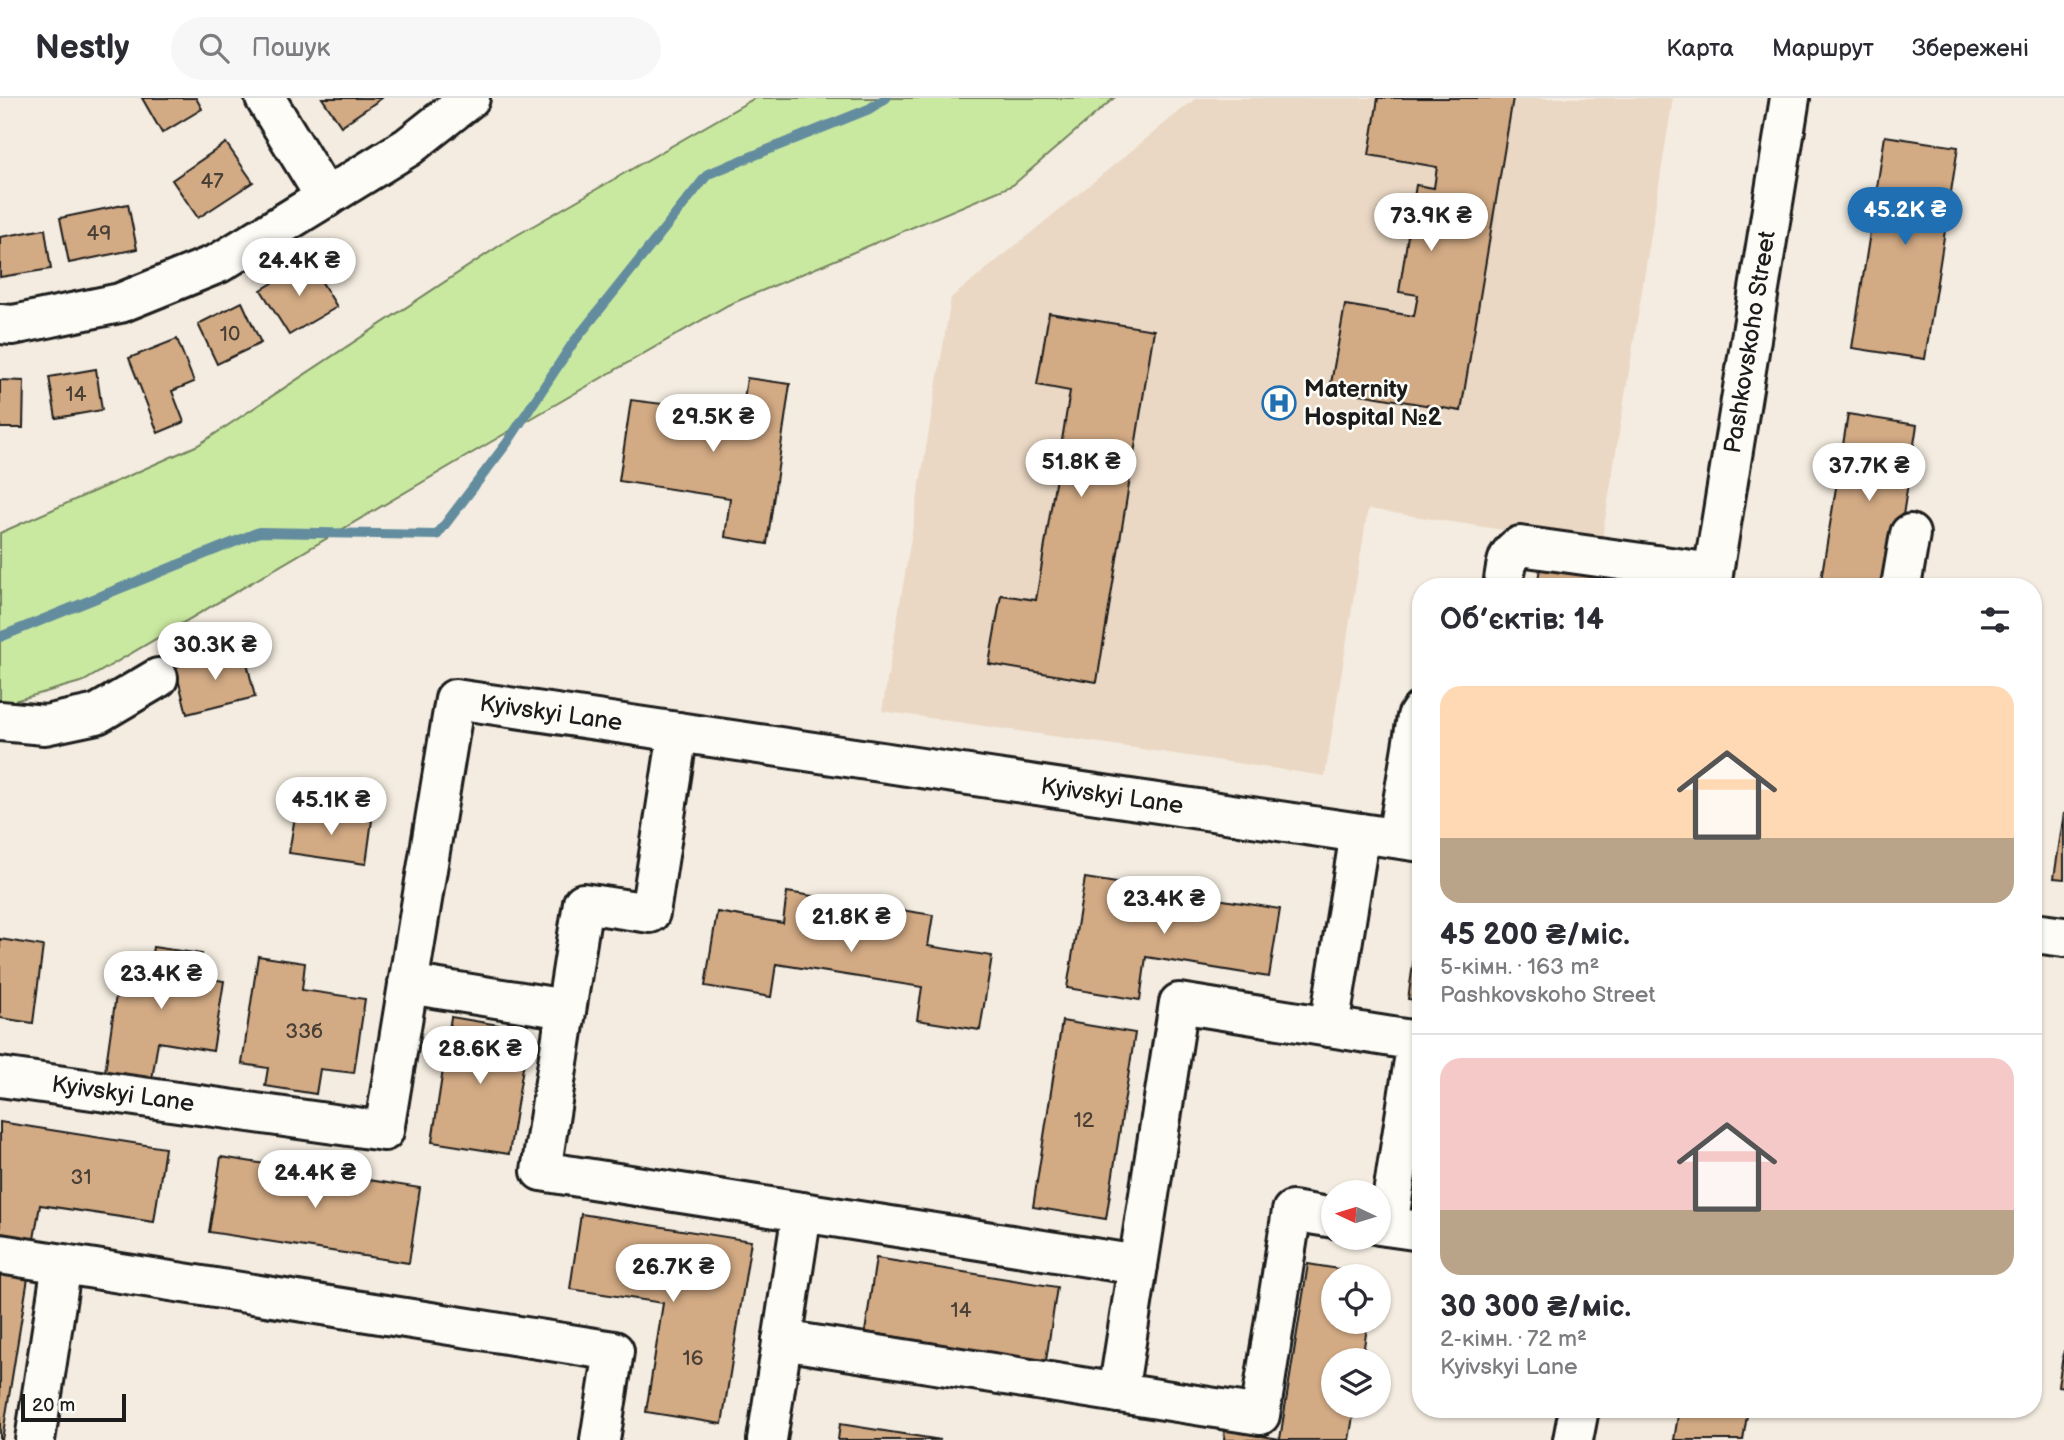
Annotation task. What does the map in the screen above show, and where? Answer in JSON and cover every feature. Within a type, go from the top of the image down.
[{"type":"street","points":[[265,98],[326,198]]},
{"type":"street","points":[[0,324],[13,325],[120,303],[219,263],[408,147],[470,98]]},
{"type":"street","name":"Pashkovskoho Street","points":[[1712,578],[1790,98]]},
{"type":"street","points":[[1902,578],[1910,534]]},
{"type":"street","points":[[1505,578],[1509,556],[1513,549],[1520,545],[1701,578]]},
{"type":"street","points":[[0,721],[45,724],[97,714],[158,678]]},
{"type":"street","name":"Kyivskyi Lane","points":[[0,1077],[384,1131],[454,699],[1409,840]]},
{"type":"street","points":[[678,732],[650,913],[583,903],[541,1171],[1138,1265]]},
{"type":"street","points":[[1409,840],[1412,794]]},
{"type":"street","points":[[1329,1027],[1360,833]]},
{"type":"street","points":[[2042,934],[2064,937]]},
{"type":"street","points":[[408,984],[566,1009]]},
{"type":"street","points":[[1118,1393],[1179,1003],[1412,1040]]},
{"type":"street","points":[[1396,1227],[1412,1085]]},
{"type":"street","points":[[782,1340],[1261,1415],[1292,1211],[1321,1215]]},
{"type":"street","points":[[766,1440],[802,1212]]},
{"type":"street","points":[[0,1254],[614,1351],[600,1440]]},
{"type":"street","points":[[35,1440],[62,1264]]},
{"type":"street","points":[[1573,1440],[1577,1418]]},
{"type":"shaded area","name":"Maternity Hospital №2","points":[[1196,98],[1673,98],[1601,545],[1368,509],[1325,776],[882,711],[951,298]]},
{"type":"green space","points":[[755,98],[1114,98],[1013,185],[728,305],[84,681],[0,705],[0,533],[198,445],[505,242]]},
{"type":"building","points":[[142,98],[196,98],[202,109],[162,133]]},
{"type":"building","points":[[322,98],[382,98],[341,126]]},
{"type":"building","points":[[1378,98],[1513,98],[1461,411],[1330,389],[1345,305],[1414,316],[1418,295],[1399,292],[1416,185],[1434,188],[1437,167],[1369,155]]},
{"type":"building","points":[[1885,136],[1958,147],[1925,359],[1852,348]]},
{"type":"building","points":[[226,143],[253,182],[198,218],[172,180]]},
{"type":"building","points":[[128,204],[137,249],[69,263],[60,218]]},
{"type":"building","points":[[45,229],[51,269],[0,277],[0,237]]},
{"type":"building","points":[[309,261],[337,307],[289,335],[261,290]]},
{"type":"building","points":[[242,302],[261,343],[217,364],[198,324]]},
{"type":"building","points":[[1049,313],[1154,330],[1097,682],[989,664],[1001,595],[1036,600],[1070,391],[1037,385]]},
{"type":"building","points":[[177,339],[194,382],[172,391],[184,422],[158,433],[129,358]]},
{"type":"building","points":[[96,369],[102,410],[56,418],[49,377]]},
{"type":"building","points":[[747,378],[790,384],[767,544],[725,537],[730,498],[619,481],[631,400],[742,414]]},
{"type":"building","points":[[0,380],[24,381],[23,428],[0,428]]},
{"type":"building","points":[[1848,414],[1917,425],[1893,578],[1821,578]]},
{"type":"building","points":[[1541,562],[1618,574],[1617,578],[1538,578]]},
{"type":"building","points":[[244,650],[255,697],[187,714],[175,667]]},
{"type":"building","points":[[296,810],[372,820],[366,864],[289,853]]},
{"type":"building","points":[[2064,813],[2064,879],[2054,878]]},
{"type":"building","points":[[1085,878],[1280,909],[1269,977],[1146,957],[1140,1000],[1067,988]]},
{"type":"building","points":[[787,892],[933,915],[928,946],[992,956],[980,1030],[917,1020],[922,987],[776,964],[771,997],[705,986],[717,912],[783,923]]},
{"type":"building","points":[[0,939],[43,946],[33,1023],[0,1018]]},
{"type":"building","points":[[153,947],[202,954],[198,977],[224,981],[213,1051],[158,1042],[152,1079],[105,1072],[121,960],[150,965]]},
{"type":"building","points":[[258,956],[305,963],[302,990],[365,999],[354,1073],[320,1069],[316,1094],[265,1086],[268,1068],[242,1064]]},
{"type":"building","points":[[1412,971],[1412,1000],[1408,999]]},
{"type":"building","points":[[451,1017],[529,1030],[509,1154],[432,1142]]},
{"type":"building","points":[[1062,1021],[1135,1033],[1106,1219],[1033,1207]]},
{"type":"building","points":[[0,1122],[165,1148],[154,1222],[40,1205],[34,1239],[0,1234]]},
{"type":"building","points":[[221,1157],[420,1188],[409,1263],[209,1232]]},
{"type":"building","points":[[581,1214],[751,1241],[722,1424],[646,1412],[663,1303],[570,1289]]},
{"type":"building","points":[[876,1258],[1057,1287],[1046,1361],[865,1332]]},
{"type":"building","points":[[1308,1264],[1321,1266],[1321,1334],[1366,1334],[1364,1348],[1321,1348],[1321,1418],[1353,1418],[1349,1440],[1224,1440],[1225,1430],[1280,1439]]},
{"type":"building","points":[[0,1273],[28,1278],[2,1440],[0,1440]]},
{"type":"building","points":[[2064,1350],[2064,1387],[2058,1386]]},
{"type":"building","points":[[1678,1418],[1747,1418],[1743,1440],[1674,1440]]},
{"type":"building","points":[[840,1424],[941,1440],[838,1440]]},
{"type":"waterway","points":[[0,637],[259,532],[437,535],[507,443],[573,343],[708,174],[869,109],[886,98]]},
{"type":"place","name":"Maternity Hospital №2","points":[[1279,403]]}]
